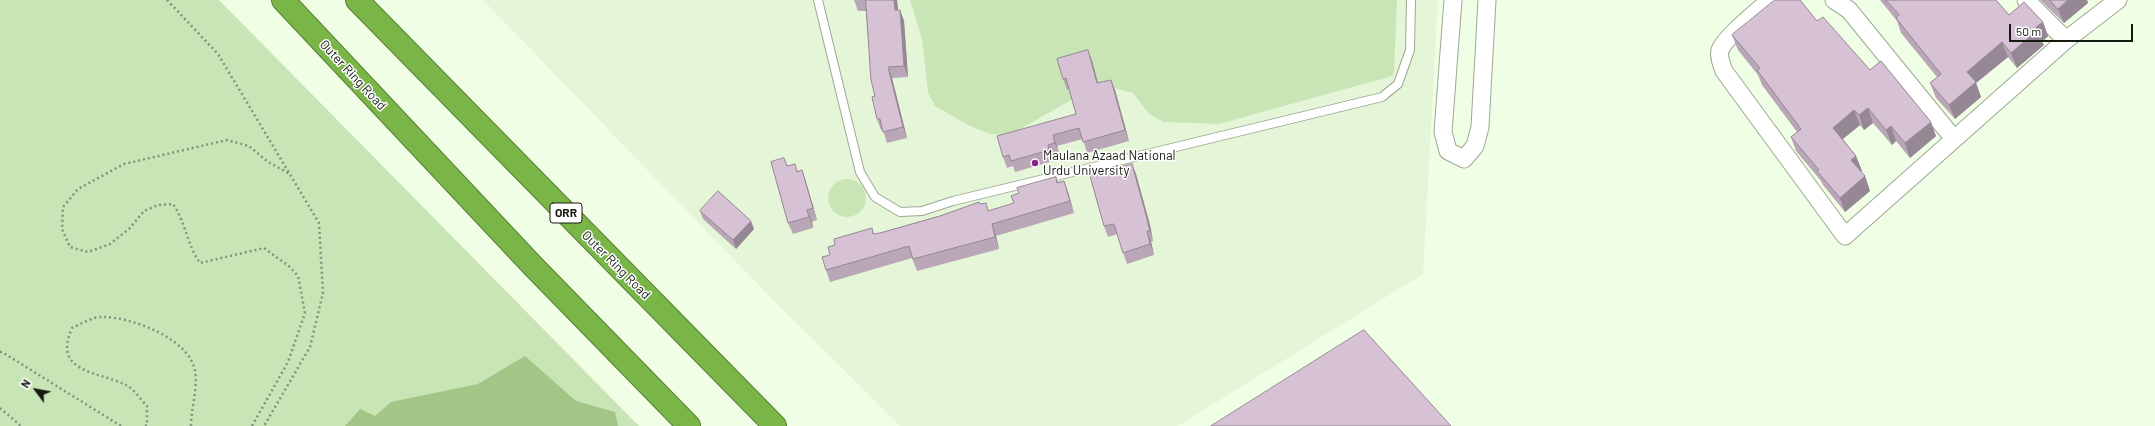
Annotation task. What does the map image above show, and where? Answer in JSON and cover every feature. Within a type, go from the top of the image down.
[{"type":"highway","name":"Outer Ring Road","points":[[283,0],[532,265],[689,426]]},
{"type":"highway","name":"Outer Ring Road","points":[[357,0],[775,426]]},
{"type":"street","points":[[1453,0],[1443,132],[1448,151],[1464,159],[1475,146],[1480,127],[1487,0]]},
{"type":"street","points":[[1770,0],[1725,42],[1720,51],[1720,59],[1724,71],[1845,236],[2066,40],[2118,0]]},
{"type":"street","points":[[1834,0],[1854,5],[1954,140]]},
{"type":"street","points":[[2026,0],[2066,40]]},
{"type":"lane","points":[[818,0],[860,172],[875,197],[900,212],[922,211],[953,201],[1382,97],[1398,84],[1410,50],[1410,0]]},
{"type":"path","points":[[167,0],[218,54],[319,223],[323,293],[310,347],[264,426]]},
{"type":"path","points":[[252,426],[288,362],[305,313],[298,276],[290,267],[264,248],[200,263],[194,254],[181,216],[173,204],[158,205],[144,211],[129,229],[110,244],[88,252],[70,247],[62,229],[63,207],[78,189],[124,164],[227,140],[248,146],[268,162],[290,174]]},
{"type":"path","points":[[145,426],[147,425],[147,406],[127,386],[109,378],[86,372],[75,364],[68,354],[66,341],[72,328],[102,316],[136,322],[168,338],[186,352],[195,370],[191,426]]},
{"type":"path","points":[[0,352],[121,426]]},
{"type":"path","points":[[0,408],[21,426]]},
{"type":"shaded area","points":[[0,0],[219,0],[639,426],[0,426]]},
{"type":"shaded area","name":"Maulana Azaad National Urdu University","points":[[483,0],[1438,0],[1423,274],[1178,426],[900,426],[771,298]]},
{"type":"shaded area","points":[[910,0],[1397,0],[1394,72],[1393,75],[1385,78],[1219,124],[1164,122],[1149,114],[1133,93],[1099,84],[1008,136],[990,134],[968,125],[935,106],[928,93],[922,39]]},
{"type":"shaded area","points":[[847,179],[857,182],[863,188],[866,198],[863,208],[857,214],[847,217],[837,214],[831,208],[828,198],[831,188],[837,182]]},
{"type":"shaded area","points":[[525,356],[576,401],[615,412],[618,426],[345,426],[360,409],[375,416],[391,402],[478,384]]},
{"type":"building","points":[[866,0],[894,0],[895,10],[900,10],[904,66],[888,67],[903,127],[883,132],[880,119],[877,119],[872,97],[875,96],[871,80]]},
{"type":"building","points":[[1775,0],[1800,0],[1817,21],[1823,17],[1870,70],[1881,61],[1931,122],[1905,143],[1891,126],[1886,130],[1868,108],[1859,115],[1854,110],[1833,128],[1856,156],[1851,160],[1865,176],[1840,198],[1791,137],[1801,129],[1757,70],[1760,68],[1732,35]]},
{"type":"building","points":[[1886,0],[1996,0],[2009,15],[2024,2],[2043,22],[2036,27],[2038,30],[2011,53],[2002,42],[1967,72],[1976,82],[1949,105],[1930,83],[1941,74],[1896,18],[1899,15]]},
{"type":"building","points":[[2050,0],[2068,0],[2058,9]]},
{"type":"building","points":[[1088,50],[1097,83],[1111,80],[1125,130],[1083,142],[1079,128],[1053,135],[1055,143],[1048,145],[1049,150],[1011,161],[1009,155],[1003,157],[997,136],[1076,114],[1066,78],[1063,79],[1057,59]]},
{"type":"building","points":[[784,158],[787,166],[795,164],[797,172],[802,170],[813,208],[807,210],[809,217],[788,223],[771,162]]},
{"type":"building","points":[[1132,164],[1150,231],[1147,231],[1150,244],[1123,253],[1114,224],[1104,226],[1090,176]]},
{"type":"building","points":[[1056,177],[1057,183],[1064,181],[1070,201],[992,224],[995,237],[913,259],[909,246],[826,270],[822,257],[830,255],[828,247],[835,245],[834,239],[872,228],[873,234],[880,233],[940,216],[979,202],[980,204],[986,203],[988,211],[1014,203],[1011,196],[1019,193],[1017,188]]},
{"type":"building","points":[[718,191],[751,221],[733,240],[700,211]]},
{"type":"building","points":[[1364,330],[1451,426],[1211,426]]},
{"type":"place","name":"Maulana Azaad National Urdu University","points":[[1035,163]]}]
